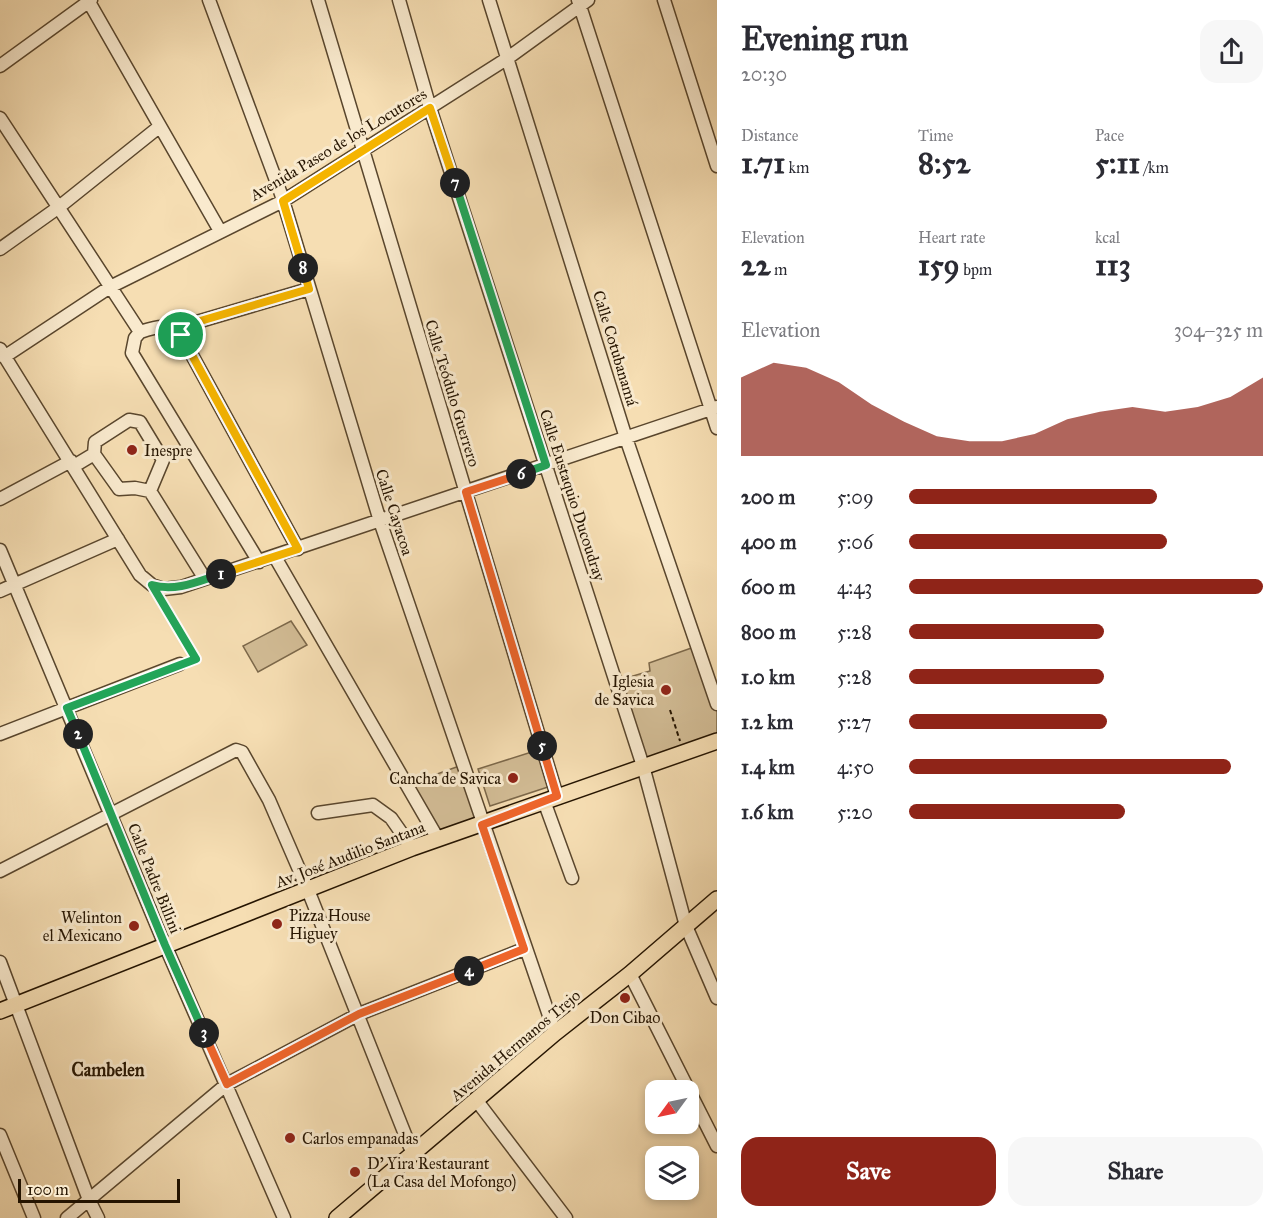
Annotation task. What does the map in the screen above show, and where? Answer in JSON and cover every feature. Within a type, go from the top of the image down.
[{"type":"main road","name":"Av. José Audilio Santana","points":[[0,1011],[412,848],[717,741]]},
{"type":"main road","name":"Avenida Hermanos Trejo","points":[[347,1215],[414,1153],[717,899]]},
{"type":"street","name":"Calle Cayacoa","points":[[209,0],[283,201],[380,521],[524,949],[555,1033]]},
{"type":"street","name":"Calle Teódulo Guerrero","points":[[318,0],[466,492],[572,878]]},
{"type":"street","name":"Calle Eustaquio Ducoudray","points":[[399,0],[430,108],[643,766],[686,926],[717,998]]},
{"type":"street","name":"Calle Cotubanamá","points":[[489,0],[626,438],[717,704]]},
{"type":"street","points":[[664,0],[717,166]]},
{"type":"street","points":[[0,66],[90,1],[159,127],[220,231]]},
{"type":"street","name":"Avenida Paseo de los Locutores","points":[[2,353],[111,287],[283,201],[508,58],[582,2]]},
{"type":"street","points":[[582,2],[714,408],[717,428]]},
{"type":"street","points":[[0,118],[140,332]]},
{"type":"street","points":[[0,249],[59,207],[159,127]]},
{"type":"street","points":[[173,329],[309,289]]},
{"type":"street","points":[[259,562],[132,353],[135,338],[140,332],[163,326],[181,335],[298,549]]},
{"type":"street","points":[[2,353],[140,574],[152,585],[164,589],[275,557],[714,408]]},
{"type":"street","points":[[150,491],[163,460],[140,422],[129,420],[95,442],[94,454],[119,489],[135,488],[150,491],[205,579]]},
{"type":"street","points":[[0,499],[94,454]]},
{"type":"street","points":[[0,591],[118,539]]},
{"type":"street","name":"Calle Padre Billini","points":[[0,550],[165,945],[284,1218]]},
{"type":"street","points":[[275,557],[438,839]]},
{"type":"street","points":[[0,734],[180,664]]},
{"type":"street","points":[[0,871],[236,750],[242,752],[251,765],[308,890],[414,1153]]},
{"type":"street","points":[[318,813],[372,805],[391,818],[412,848]]},
{"type":"street","points":[[67,1218],[227,1084],[359,1014],[524,949]]},
{"type":"street","points":[[0,962],[89,1200],[98,1218]]},
{"type":"street","points":[[630,974],[717,1146]]},
{"type":"street","points":[[477,1101],[566,1218]]},
{"type":"street","points":[[0,1135],[34,1218]]},
{"type":"path","points":[[152,585],[196,659],[180,664]]},
{"type":"path","points":[[670,710],[683,753]]},
{"type":"shaded area","points":[[291,621],[307,645],[258,672],[243,646]]},
{"type":"shaded area","points":[[697,646],[717,704],[717,741],[643,766],[616,681],[650,671],[649,663]]},
{"type":"shaded area","name":"Cancha de Savica","points":[[538,750],[548,787],[490,806],[478,769]]},
{"type":"shaded area","points":[[462,765],[482,825],[438,839],[407,785]]},
{"type":"place","name":"Inespre","points":[[132,450]]},
{"type":"place","name":"Iglesia de Savica","points":[[666,690]]},
{"type":"place","name":"Cancha de Savica","points":[[513,778]]},
{"type":"place","name":"Pizza House Higuey","points":[[277,924]]},
{"type":"place","name":"Welinton el Mexicano","points":[[134,926]]},
{"type":"place","name":"Don Cibao","points":[[625,998]]},
{"type":"place","name":"Carlos empanadas","points":[[290,1138]]},
{"type":"place","name":"D' Yira Restaurant (La Casa del Mofongo)","points":[[355,1172]]},
{"type":"district","name":"Cambelen","points":[[108,1070]]},
{"type":"route","points":[[430,108],[546,465],[466,492],[557,796],[482,825],[524,949],[359,1014],[227,1084],[165,945],[67,708],[196,659],[152,585],[164,589],[181,586],[298,549],[181,335],[173,329],[309,289],[283,201],[430,108]]}]
